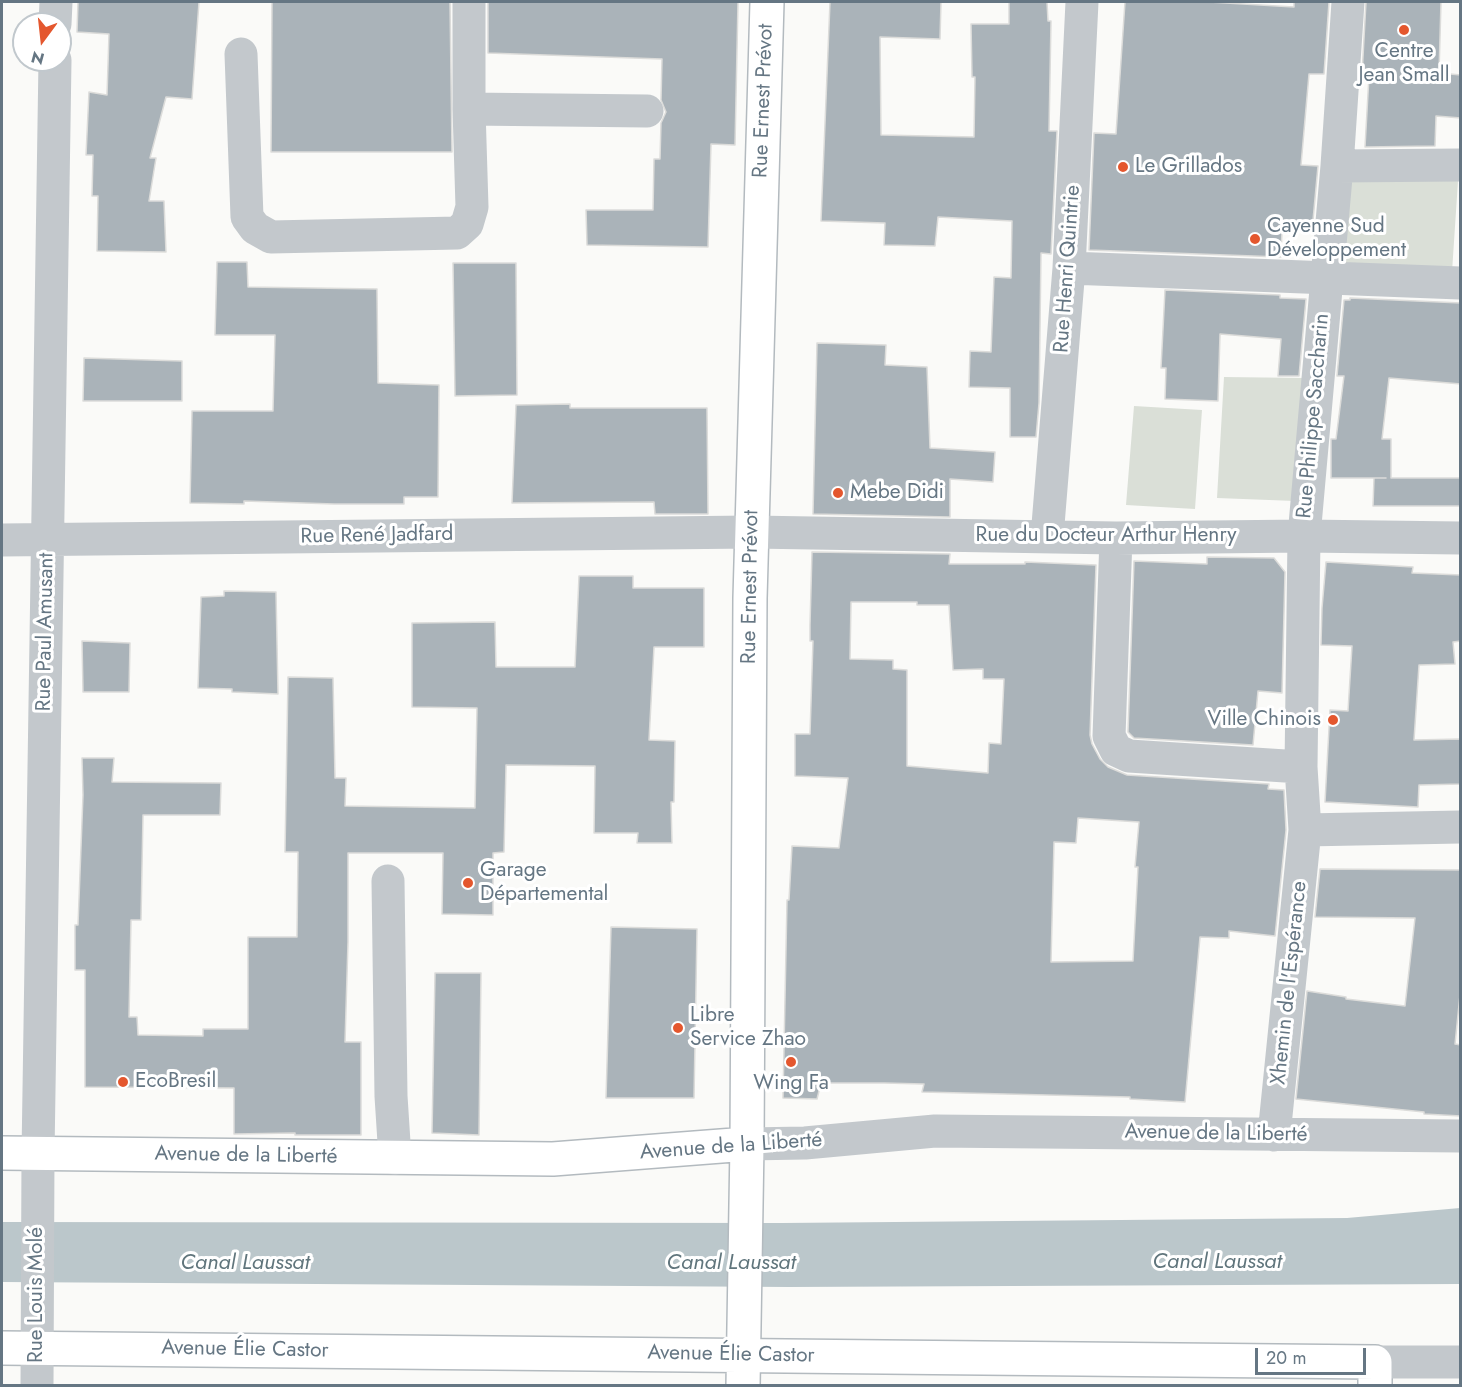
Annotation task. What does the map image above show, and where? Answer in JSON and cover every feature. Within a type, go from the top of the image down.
[{"type":"street","points":[[241,54],[247,217],[255,228],[271,237],[457,233],[467,224],[472,207],[469,2]]},
{"type":"street","name":"Rue Ernest Prévot","points":[[743,1370],[752,532],[767,2]]},
{"type":"street","name":"Rue Henri Quintrie","points":[[1047,537],[1069,268],[1082,2]]},
{"type":"street","name":"Rue Philippe Saccharin","points":[[1305,830],[1301,767],[1304,536],[1348,2]]},
{"type":"street","name":"Rue Paul Amusant","points":[[38,1204],[55,72]]},
{"type":"street","points":[[469,109],[647,111]]},
{"type":"street","points":[[1336,166],[1461,165]]},
{"type":"street","points":[[1069,268],[1461,283]]},
{"type":"street","name":"Rue du Docteur Arthur Henry","points":[[752,532],[1116,538],[1304,536],[1461,538]]},
{"type":"street","name":"Rue René Jadfard","points":[[2,540],[752,532]]},
{"type":"street","points":[[1116,538],[1109,736],[1116,750],[1129,756],[1301,767]]},
{"type":"street","points":[[1305,830],[1461,827]]},
{"type":"street","name":"Xhemin de l'Espérance","points":[[1275,1135],[1305,830]]},
{"type":"street","points":[[388,881],[391,1096],[395,1158]]},
{"type":"street","name":"Avenue de la Liberté","points":[[2,1153],[395,1158],[746,1158],[805,1143],[935,1131],[1461,1136]]},
{"type":"street","name":"Rue Louis Molé","points":[[37,1386],[38,1204]]},
{"type":"street","name":"Avenue Élie Castor","points":[[2,1348],[743,1370],[1375,1374],[1461,1362]]},
{"type":"shaded area","points":[[1340,180],[1458,181],[1452,272],[1334,264]]},
{"type":"shaded area","points":[[1224,377],[1305,378],[1295,501],[1217,498]]},
{"type":"shaded area","points":[[1134,406],[1202,410],[1195,509],[1126,505]]},
{"type":"water","name":"Canal Laussat","points":[[1460,1208],[1460,1284],[789,1287],[2,1282],[2,1222],[782,1223],[1347,1218]]},
{"type":"building","points":[[78,2],[199,2],[192,99],[166,97],[150,158],[156,158],[149,201],[164,201],[166,252],[97,251],[98,196],[92,196],[93,155],[86,155],[89,92],[107,95],[109,34],[77,32]]},
{"type":"building","points":[[272,2],[450,2],[452,152],[271,152]]},
{"type":"building","points":[[488,2],[738,2],[735,145],[711,144],[708,247],[587,245],[586,210],[653,210],[654,159],[660,159],[661,123],[666,112],[661,100],[662,59],[488,53]]},
{"type":"building","points":[[830,2],[941,2],[940,39],[880,37],[881,135],[974,137],[975,77],[972,77],[971,24],[1009,24],[1009,2],[1047,2],[1048,21],[1051,21],[1049,131],[1057,131],[1051,254],[1041,253],[1039,403],[1036,437],[1010,437],[1010,388],[969,387],[970,351],[991,352],[994,277],[1011,278],[1012,221],[938,217],[935,246],[884,245],[885,223],[821,221]]},
{"type":"building","points":[[1125,2],[1209,2],[1294,7],[1294,2],[1329,2],[1324,74],[1309,74],[1301,165],[1318,166],[1312,231],[1282,230],[1281,257],[1089,250],[1094,133],[1116,134]]},
{"type":"building","points":[[1366,2],[1441,2],[1439,73],[1461,75],[1461,118],[1436,116],[1435,146],[1365,147],[1369,76],[1362,75]]},
{"type":"building","points":[[217,262],[247,262],[248,287],[377,289],[378,383],[439,385],[438,497],[404,497],[404,504],[244,501],[244,504],[190,503],[192,411],[273,411],[275,335],[215,335]]},
{"type":"building","points":[[453,263],[516,263],[517,395],[455,396]]},
{"type":"building","points":[[1165,290],[1280,295],[1280,298],[1306,299],[1299,376],[1278,376],[1281,339],[1220,334],[1218,401],[1165,399],[1166,368],[1161,368]]},
{"type":"building","points":[[1350,298],[1461,303],[1461,384],[1389,378],[1382,439],[1391,439],[1391,478],[1461,478],[1461,506],[1373,506],[1374,478],[1331,478],[1331,439],[1336,439],[1344,376],[1337,376],[1344,300],[1350,300]]},
{"type":"building","points":[[817,343],[886,345],[885,365],[927,367],[930,448],[995,452],[993,482],[950,479],[950,517],[813,514]]},
{"type":"building","points":[[84,358],[182,361],[182,401],[83,401]]},
{"type":"building","points":[[570,404],[570,408],[707,408],[708,514],[655,514],[654,502],[512,503],[516,405]]},
{"type":"building","points":[[812,552],[950,554],[949,564],[1025,564],[1025,562],[1096,565],[1090,735],[1100,759],[1108,767],[1127,775],[1269,784],[1268,789],[1284,790],[1286,830],[1275,936],[1229,931],[1229,938],[1200,937],[1185,1102],[1130,1099],[1130,1097],[922,1092],[924,1084],[884,1083],[821,1083],[817,1099],[783,1098],[787,900],[789,900],[792,846],[839,848],[848,778],[795,776],[795,734],[810,734],[813,641],[810,641]],"holes":[[[851,602],[917,602],[917,605],[949,605],[953,670],[983,669],[983,679],[1004,679],[1001,744],[989,743],[988,773],[907,766],[907,670],[893,669],[893,660],[850,659]],[[1078,818],[1139,822],[1135,867],[1138,867],[1133,961],[1051,962],[1054,842],[1076,843]]]},
{"type":"building","points":[[1207,557],[1274,558],[1285,572],[1282,693],[1258,691],[1253,745],[1134,738],[1128,732],[1134,561],[1207,564]]},
{"type":"building","points":[[1326,562],[1413,567],[1412,573],[1461,575],[1461,641],[1453,642],[1455,664],[1419,665],[1414,740],[1461,739],[1461,784],[1419,785],[1418,807],[1325,802],[1330,710],[1348,711],[1352,646],[1321,645]]},
{"type":"building","points":[[579,576],[633,576],[633,588],[704,588],[704,647],[654,647],[649,740],[675,741],[674,802],[671,802],[672,843],[637,843],[638,833],[594,833],[595,766],[506,765],[504,852],[493,853],[493,915],[442,914],[443,853],[348,853],[345,1042],[361,1042],[361,1135],[234,1134],[234,1088],[85,1087],[85,970],[75,970],[75,925],[78,925],[83,795],[82,758],[114,758],[112,782],[221,783],[220,815],[143,815],[141,920],[131,920],[129,1017],[137,1017],[138,1035],[203,1036],[203,1029],[248,1029],[248,937],[297,937],[298,852],[285,852],[288,677],[333,678],[335,778],[346,778],[345,806],[475,808],[477,708],[412,707],[412,623],[495,622],[496,667],[575,667]]},
{"type":"building","points":[[224,591],[276,592],[278,694],[198,688],[201,597],[224,596]]},
{"type":"building","points":[[82,641],[130,643],[129,692],[83,692]]},
{"type":"building","points":[[1320,869],[1461,870],[1461,985],[1455,1044],[1461,1045],[1461,1116],[1424,1114],[1424,1112],[1296,1099],[1307,991],[1346,997],[1346,999],[1405,1006],[1415,918],[1315,917]]},
{"type":"building","points":[[611,927],[697,929],[694,1098],[606,1098]]},
{"type":"building","points":[[435,973],[481,973],[479,1135],[432,1133]]},
{"type":"place","name":"Centre Jean Small","points":[[1404,30]]},
{"type":"place","name":"Le Grillados","points":[[1123,167]]},
{"type":"place","name":"Cayenne Sud Développement","points":[[1255,239]]},
{"type":"place","name":"Mebe Didi","points":[[838,493]]},
{"type":"place","name":"Ville Chinois","points":[[1333,720]]},
{"type":"place","name":"Garage Départemental","points":[[468,883]]},
{"type":"place","name":"Libre Service Zhao","points":[[678,1028]]},
{"type":"place","name":"Wing Fa","points":[[791,1062]]},
{"type":"place","name":"EcoBresil","points":[[123,1082]]}]
